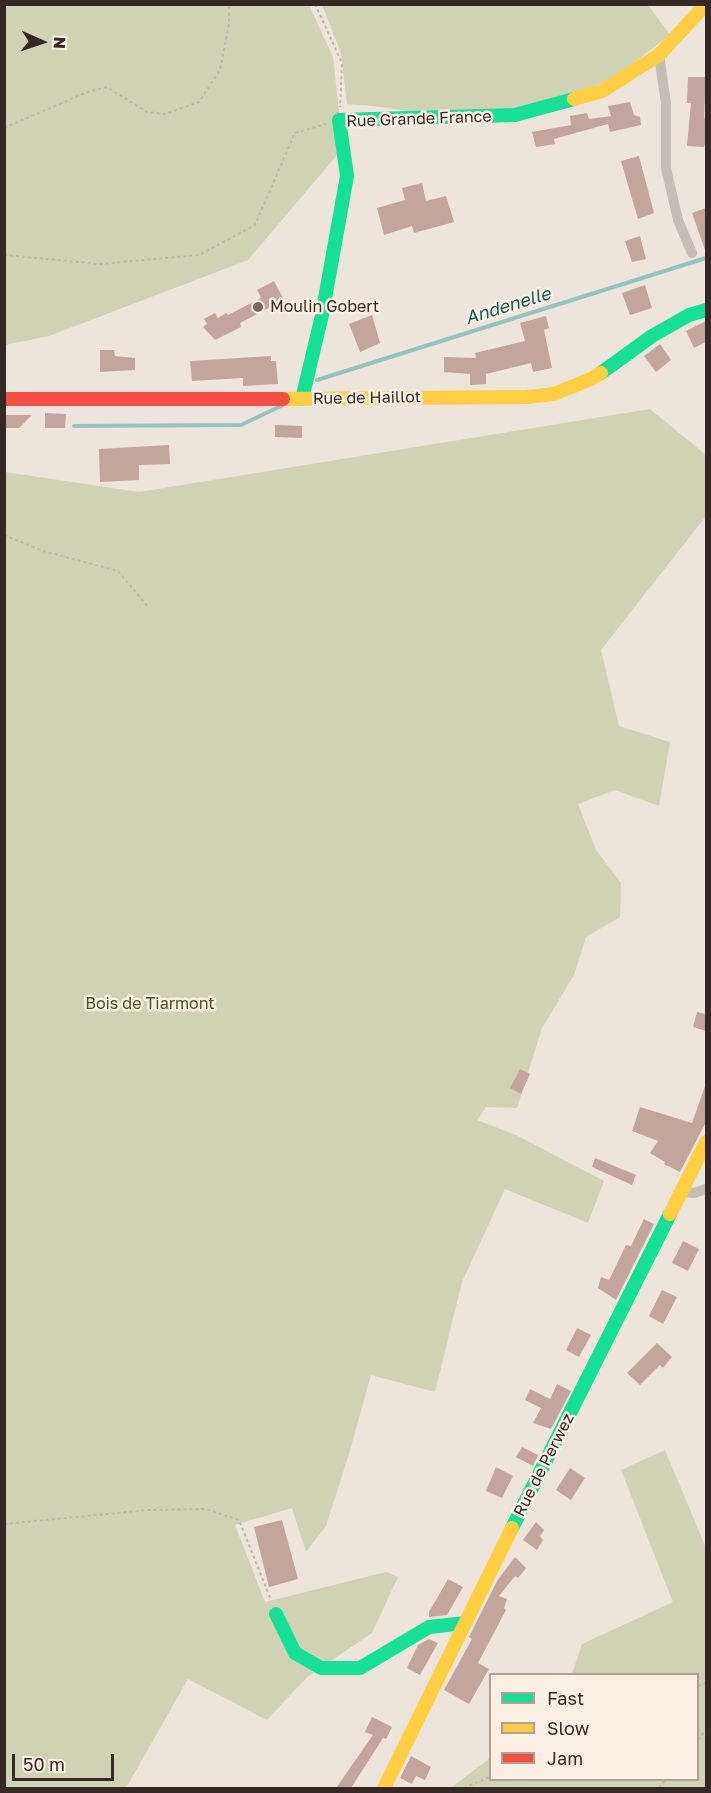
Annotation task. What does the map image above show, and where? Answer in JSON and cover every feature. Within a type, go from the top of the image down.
[{"type":"street","name":"Rue Grande France","points":[[302,399],[322,315],[347,176],[339,120],[515,115],[602,91],[659,56],[706,4]]},
{"type":"street","points":[[659,56],[666,104],[666,168],[678,220],[692,253]]},
{"type":"street","name":"Rue de Haillot","points":[[4,399],[527,397],[554,394],[591,379],[617,363],[652,336],[689,315],[706,310]]},
{"type":"street","name":"Rue de Perwez","points":[[384,1788],[706,1142]]},
{"type":"street","points":[[682,1191],[694,1193],[706,1189]]},
{"type":"street","points":[[276,1614],[294,1653],[321,1668],[360,1668],[429,1628],[465,1623]]},
{"type":"path","points":[[4,128],[85,93],[107,87],[147,112],[165,114],[199,102],[220,70],[229,24],[229,4]]},
{"type":"path","points":[[4,255],[100,264],[199,255],[255,225],[295,133],[339,120],[342,63],[315,4]]},
{"type":"path","points":[[4,535],[43,551],[118,571],[149,608]]},
{"type":"path","points":[[4,1524],[148,1510],[206,1509],[239,1520],[276,1614]]},
{"type":"path","points":[[464,1788],[489,1777]]},
{"type":"green space","points":[[4,5],[309,5],[333,57],[343,148],[248,260],[49,336],[5,345]]},
{"type":"green space","points":[[322,5],[648,5],[670,35],[618,75],[570,98],[512,114],[407,111],[347,104],[341,53]]},
{"type":"green space","name":"Bois de Tiarmont","points":[[650,409],[706,455],[706,516],[601,650],[619,726],[670,742],[659,806],[615,790],[578,804],[596,850],[621,883],[620,917],[586,937],[574,975],[542,1028],[517,1108],[486,1107],[477,1120],[516,1135],[604,1181],[588,1223],[505,1189],[462,1282],[435,1392],[371,1375],[326,1526],[306,1552],[292,1508],[235,1525],[265,1602],[386,1572],[398,1577],[372,1633],[307,1677],[267,1720],[188,1679],[126,1788],[5,1788],[5,472],[139,492]]},
{"type":"green space","points":[[665,1450],[706,1548],[706,1788],[451,1788],[489,1759],[489,1781],[699,1781],[699,1673],[572,1673],[582,1644],[673,1602],[621,1470]]},
{"type":"building","points":[[688,77],[706,77],[704,147],[687,146],[691,103],[687,103]]},
{"type":"building","points":[[630,102],[634,115],[640,117],[641,125],[610,132],[608,124],[554,139],[555,144],[536,147],[532,132],[571,125],[570,116],[587,113],[589,119],[611,116],[608,106]]},
{"type":"building","points":[[639,156],[654,213],[638,219],[621,161]]},
{"type":"building","points":[[422,183],[426,201],[446,196],[454,222],[414,233],[412,226],[384,235],[377,208],[405,200],[402,188]]},
{"type":"building","points":[[706,208],[706,249],[705,250],[692,213]]},
{"type":"building","points":[[640,236],[646,259],[632,262],[625,241]]},
{"type":"building","name":"Moulin Gobert","points":[[274,281],[284,300],[240,323],[241,327],[215,340],[203,327],[207,324],[204,319],[215,313],[218,318],[226,313],[228,315],[261,298],[257,290]]},
{"type":"building","points":[[645,285],[652,308],[630,315],[622,293]]},
{"type":"building","points":[[372,315],[380,343],[360,352],[349,324]]},
{"type":"building","points":[[546,316],[549,328],[544,330],[552,368],[533,372],[531,363],[486,374],[486,384],[470,385],[470,374],[444,372],[444,357],[476,358],[475,353],[525,341],[520,323]]},
{"type":"building","points":[[706,321],[706,342],[694,348],[686,331]]},
{"type":"building","points":[[660,344],[671,360],[656,372],[644,356]]},
{"type":"building","points":[[100,350],[114,350],[115,356],[135,358],[135,370],[100,372]]},
{"type":"building","points":[[271,356],[271,361],[276,361],[278,384],[243,386],[243,378],[192,381],[190,361]]},
{"type":"building","points":[[45,413],[66,414],[65,428],[45,428]]},
{"type":"building","points":[[4,415],[32,415],[19,428],[4,428]]},
{"type":"building","points":[[275,425],[302,426],[302,438],[275,437]]},
{"type":"building","points":[[169,445],[170,464],[139,465],[139,480],[100,482],[99,449]]},
{"type":"building","points":[[697,1012],[706,1014],[706,1031],[693,1027]]},
{"type":"building","points":[[520,1069],[530,1074],[521,1094],[510,1088]]},
{"type":"building","points":[[705,1086],[706,1122],[680,1172],[664,1164],[665,1162],[650,1153],[658,1141],[632,1131],[640,1107],[692,1123]]},
{"type":"building","points":[[595,1158],[636,1175],[632,1185],[592,1167]]},
{"type":"building","points":[[644,1219],[654,1224],[616,1300],[598,1288],[601,1277],[609,1280],[626,1245],[631,1246]]},
{"type":"building","points":[[683,1241],[699,1249],[688,1271],[672,1263]]},
{"type":"building","points":[[662,1290],[677,1297],[663,1324],[649,1316]]},
{"type":"building","points":[[577,1328],[591,1335],[579,1357],[566,1350]]},
{"type":"building","points":[[657,1343],[672,1357],[663,1368],[660,1365],[640,1385],[627,1373]]},
{"type":"building","points":[[557,1384],[571,1391],[551,1429],[533,1423],[541,1408],[525,1400],[530,1389],[550,1399]]},
{"type":"building","points":[[522,1447],[538,1455],[533,1466],[516,1457]]},
{"type":"building","points":[[496,1467],[513,1476],[502,1498],[486,1491]]},
{"type":"building","points":[[570,1468],[585,1478],[571,1500],[556,1490]]},
{"type":"building","points":[[282,1520],[298,1579],[269,1587],[254,1527]]},
{"type":"building","points":[[536,1522],[544,1530],[540,1536],[543,1540],[537,1550],[523,1540]]},
{"type":"building","points":[[515,1557],[526,1568],[518,1578],[515,1576],[499,1596],[507,1599],[504,1608],[506,1610],[478,1663],[489,1669],[469,1704],[444,1690],[472,1639],[469,1637],[497,1581]]},
{"type":"building","points":[[448,1579],[463,1587],[447,1615],[429,1617],[429,1612]]},
{"type":"building","points":[[429,1639],[438,1643],[420,1675],[407,1668],[418,1645]]},
{"type":"building","points":[[372,1717],[392,1727],[386,1739],[383,1738],[351,1788],[336,1788],[373,1735],[365,1732]]},
{"type":"building","points":[[411,1756],[431,1767],[425,1780],[416,1776],[412,1784],[400,1778]]},
{"type":"waterway","name":"Andenelle","points":[[317,380],[706,258]]},
{"type":"waterway","name":"Andenelle","points":[[74,426],[241,425],[283,405]]},
{"type":"traffic: fast","points":[[302,399],[322,315],[347,176],[339,120],[515,115],[574,99]]},
{"type":"traffic: fast","points":[[601,373],[652,336],[689,315],[706,310]]},
{"type":"traffic: fast","points":[[512,1528],[670,1214]]},
{"type":"traffic: fast","points":[[276,1614],[295,1653],[321,1668],[360,1668],[429,1627],[465,1623]]},
{"type":"traffic: slow","points":[[574,99],[602,91],[659,55],[706,4]]},
{"type":"traffic: slow","points":[[283,399],[527,397],[554,394],[601,373]]},
{"type":"traffic: slow","points":[[670,1214],[706,1142]]},
{"type":"traffic: slow","points":[[384,1788],[512,1528]]},
{"type":"traffic: jam","points":[[4,399],[283,399]]},
{"type":"place","name":"Moulin Gobert","points":[[258,307]]}]
